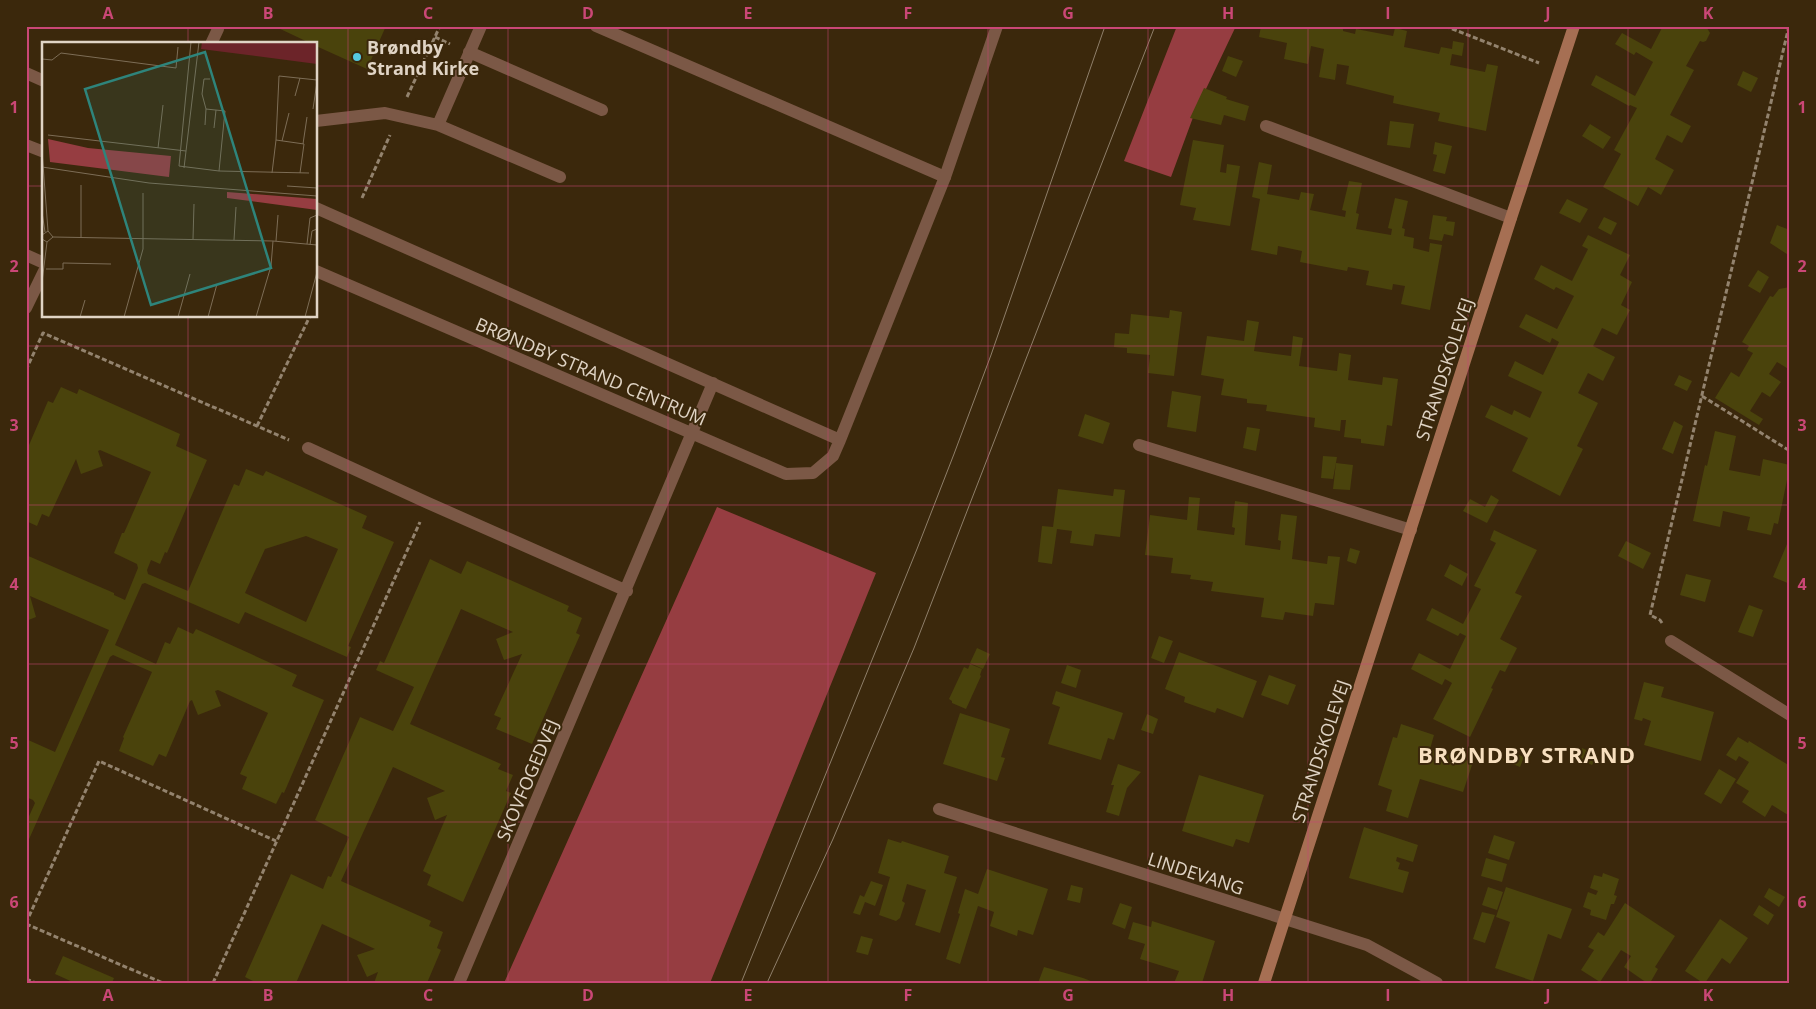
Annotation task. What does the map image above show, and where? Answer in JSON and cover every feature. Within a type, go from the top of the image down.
[{"type":"street","points":[[438,125],[481,26]]},
{"type":"street","points":[[596,26],[944,177]]},
{"type":"street","name":"BRØNDBY STRAND CENTRUM","points":[[318,272],[786,474],[813,473],[833,456],[840,440],[944,177],[997,26]]},
{"type":"street","name":"STRANDSKOLEVEJ","points":[[1264,983],[1574,26]]},
{"type":"street","points":[[212,42],[218,29]]},
{"type":"street","points":[[469,52],[602,110]]},
{"type":"street","points":[[26,73],[42,80]]},
{"type":"street","points":[[318,121],[385,113],[438,125],[560,177]]},
{"type":"street","points":[[1266,126],[1511,218]]},
{"type":"street","points":[[26,145],[42,151]]},
{"type":"street","name":"BRØNDBY STRAND CENTRUM","points":[[318,209],[840,440]]},
{"type":"street","points":[[26,255],[42,262]]},
{"type":"street","points":[[26,308],[42,275]]},
{"type":"street","name":"SKOVFOGEDVEJ","points":[[459,983],[627,591],[713,383]]},
{"type":"street","points":[[1139,445],[1411,530]]},
{"type":"street","points":[[308,448],[627,591]]},
{"type":"street","points":[[1671,642],[1790,715]]},
{"type":"street","name":"LINDEVANG","points":[[939,809],[1367,945],[1437,983]]},
{"type":"path","points":[[1445,26],[1559,71]]},
{"type":"path","points":[[1671,642],[1660,620],[1650,615],[1789,26]]},
{"type":"path","points":[[257,426],[309,318]]},
{"type":"path","points":[[26,370],[43,333],[308,448]]},
{"type":"path","points":[[1702,396],[1790,451]]},
{"type":"path","points":[[213,983],[428,503]]},
{"type":"path","points":[[163,983],[26,924],[99,761],[276,841]]},
{"type":"path","points":[[26,978],[36,983]]},
{"type":"shaded area","points":[[1177,26],[1236,26],[1195,112],[1171,177],[1124,161]]},
{"type":"shaded area","points":[[717,507],[876,573],[710,983],[504,983]]},
{"type":"building","name":"Brøndby Strand Kirke","points":[[274,26],[386,26],[367,69],[318,47],[318,42],[308,42]]},
{"type":"building","points":[[1261,26],[1342,26],[1343,31],[1355,34],[1356,29],[1393,36],[1395,28],[1407,31],[1404,47],[1439,54],[1441,47],[1452,49],[1453,41],[1464,43],[1462,56],[1452,54],[1450,65],[1485,72],[1487,64],[1498,66],[1486,131],[1438,121],[1440,113],[1393,103],[1394,96],[1346,84],[1349,66],[1337,64],[1335,80],[1319,77],[1324,49],[1311,46],[1308,64],[1284,59],[1287,43],[1259,37]]},
{"type":"building","points":[[1663,26],[1708,26],[1707,28],[1710,33],[1706,41],[1700,41],[1686,66],[1694,70],[1670,115],[1691,126],[1682,143],[1667,135],[1655,159],[1674,170],[1661,195],[1648,187],[1638,206],[1603,187],[1621,154],[1614,150],[1637,108],[1629,106],[1591,85],[1596,75],[1635,96],[1653,62],[1636,52],[1634,55],[1615,44],[1622,33],[1651,49]]},
{"type":"building","points":[[1228,56],[1243,61],[1236,77],[1222,71]]},
{"type":"building","points":[[1743,71],[1758,78],[1751,92],[1737,85]]},
{"type":"building","points":[[1204,88],[1227,97],[1226,99],[1249,106],[1245,121],[1224,115],[1221,125],[1190,118]]},
{"type":"building","points":[[1390,121],[1414,124],[1410,148],[1387,145]]},
{"type":"building","points":[[1590,124],[1611,137],[1603,149],[1582,136]]},
{"type":"building","points":[[1193,140],[1224,145],[1220,172],[1226,173],[1227,164],[1240,166],[1230,226],[1193,220],[1196,208],[1180,205]]},
{"type":"building","points":[[1435,142],[1452,146],[1445,174],[1433,171],[1437,155],[1433,154]]},
{"type":"building","points":[[1259,162],[1272,165],[1267,194],[1299,200],[1301,192],[1314,194],[1310,210],[1345,217],[1346,211],[1342,210],[1349,181],[1362,183],[1356,213],[1359,214],[1356,229],[1391,235],[1392,229],[1388,228],[1395,198],[1408,201],[1402,228],[1405,229],[1404,236],[1414,238],[1413,248],[1429,252],[1430,243],[1442,245],[1430,310],[1401,304],[1405,286],[1393,284],[1392,290],[1366,285],[1369,271],[1348,267],[1347,271],[1300,262],[1302,251],[1278,246],[1277,255],[1251,250],[1260,199],[1252,197]]},
{"type":"building","points":[[1567,199],[1588,209],[1580,223],[1559,213]]},
{"type":"building","points":[[1433,215],[1447,217],[1446,221],[1455,222],[1453,236],[1444,234],[1442,241],[1429,239]]},
{"type":"building","points":[[1604,217],[1617,223],[1611,235],[1598,228]]},
{"type":"building","points":[[1777,225],[1790,230],[1790,256],[1770,243]]},
{"type":"building","points":[[1588,235],[1630,255],[1620,275],[1632,282],[1621,305],[1630,310],[1617,335],[1602,328],[1593,346],[1615,357],[1603,381],[1588,373],[1578,393],[1598,403],[1577,446],[1583,449],[1560,496],[1512,471],[1528,438],[1485,417],[1491,405],[1512,415],[1514,410],[1530,418],[1542,392],[1508,376],[1515,361],[1543,375],[1559,342],[1552,338],[1550,343],[1519,327],[1526,314],[1557,329],[1574,296],[1556,287],[1554,290],[1534,279],[1541,265],[1572,281],[1588,249],[1582,246]]},
{"type":"building","points":[[1758,270],[1769,277],[1760,293],[1748,286]]},
{"type":"building","points":[[1790,287],[1790,370],[1777,362],[1769,374],[1781,382],[1770,397],[1762,392],[1750,411],[1763,419],[1759,425],[1715,398],[1731,372],[1739,377],[1753,353],[1747,350],[1749,346],[1742,342],[1770,296],[1773,297],[1779,289]]},
{"type":"building","points":[[1170,310],[1182,312],[1174,376],[1148,373],[1150,355],[1127,353],[1127,348],[1114,347],[1115,333],[1129,334],[1131,314],[1169,318]]},
{"type":"building","points":[[1247,320],[1259,322],[1254,351],[1291,356],[1293,336],[1303,338],[1299,366],[1337,371],[1339,353],[1351,355],[1348,380],[1382,385],[1383,377],[1398,379],[1392,426],[1387,425],[1384,446],[1361,443],[1361,439],[1344,437],[1346,420],[1341,420],[1340,431],[1314,427],[1315,418],[1266,411],[1267,405],[1247,403],[1247,399],[1221,395],[1224,379],[1201,375],[1207,336],[1244,341]]},
{"type":"building","points":[[1679,375],[1692,381],[1687,391],[1674,385]]},
{"type":"building","points":[[61,387],[77,394],[79,389],[180,434],[176,446],[207,460],[167,553],[165,552],[160,564],[151,560],[147,570],[148,574],[188,591],[234,484],[239,486],[246,469],[263,476],[266,471],[367,516],[362,528],[394,542],[348,646],[351,647],[347,657],[245,612],[239,624],[145,583],[142,584],[115,645],[156,664],[165,642],[170,644],[178,627],[193,634],[196,629],[297,675],[292,686],[324,700],[284,793],[282,792],[276,804],[242,789],[247,777],[240,774],[268,713],[218,690],[215,691],[221,706],[198,715],[192,700],[190,701],[166,757],[159,754],[153,766],[119,751],[123,737],[152,672],[113,655],[110,657],[26,846],[26,823],[35,803],[26,797],[26,739],[55,752],[109,630],[30,596],[36,617],[26,621],[26,555],[114,593],[114,595],[125,600],[138,568],[137,564],[114,553],[151,472],[100,450],[98,451],[103,466],[81,474],[76,459],[49,517],[42,514],[37,526],[26,521],[26,452],[48,401],[53,403]],"holes":[[[306,536],[338,549],[306,622],[245,593],[265,549]]]},
{"type":"building","points":[[1172,391],[1201,396],[1196,432],[1167,427]]},
{"type":"building","points":[[1085,414],[1110,423],[1103,444],[1078,436]]},
{"type":"building","points":[[1674,421],[1683,426],[1673,454],[1662,449]]},
{"type":"building","points":[[1247,427],[1260,429],[1256,451],[1243,448]]},
{"type":"building","points":[[1715,431],[1736,436],[1729,470],[1760,476],[1763,459],[1790,465],[1778,524],[1774,523],[1771,535],[1747,530],[1750,517],[1723,511],[1720,527],[1693,521],[1705,465],[1707,466]]},
{"type":"building","points":[[1323,456],[1337,457],[1333,479],[1321,478]]},
{"type":"building","points":[[1336,463],[1353,465],[1350,490],[1333,489]]},
{"type":"building","points":[[1058,489],[1113,496],[1114,489],[1125,490],[1120,537],[1095,534],[1093,546],[1070,543],[1072,531],[1057,529],[1052,564],[1038,562],[1042,526],[1053,527]]},
{"type":"building","points":[[1491,495],[1499,500],[1487,523],[1463,511],[1470,499],[1485,507]]},
{"type":"building","points":[[1189,497],[1200,498],[1197,530],[1234,535],[1235,528],[1232,527],[1235,501],[1248,503],[1245,545],[1280,550],[1281,541],[1278,540],[1281,514],[1297,516],[1292,559],[1327,564],[1328,556],[1340,557],[1334,605],[1315,603],[1313,616],[1285,612],[1283,620],[1261,617],[1264,598],[1211,591],[1213,582],[1190,579],[1191,575],[1171,573],[1173,558],[1145,555],[1150,515],[1187,520]]},
{"type":"building","points":[[1494,530],[1537,550],[1515,593],[1522,596],[1500,639],[1517,648],[1505,672],[1500,670],[1470,737],[1433,719],[1452,683],[1445,679],[1442,685],[1411,669],[1419,653],[1450,669],[1466,636],[1460,633],[1458,636],[1426,620],[1432,608],[1463,624],[1481,589],[1474,586],[1496,543],[1490,540]]},
{"type":"building","points":[[1790,537],[1790,584],[1773,577]]},
{"type":"building","points":[[1626,541],[1651,553],[1643,569],[1618,556]]},
{"type":"building","points":[[1350,548],[1360,551],[1356,564],[1347,561]]},
{"type":"building","points":[[430,559],[461,574],[467,561],[569,606],[567,611],[582,618],[576,633],[580,635],[532,744],[496,729],[501,718],[494,715],[522,654],[504,660],[496,639],[513,632],[461,609],[410,724],[501,764],[498,769],[513,775],[506,791],[511,793],[463,902],[427,885],[431,875],[423,871],[447,815],[435,820],[427,798],[445,791],[393,767],[341,881],[431,921],[429,926],[443,932],[437,948],[441,950],[427,983],[374,983],[378,972],[367,977],[357,955],[375,949],[322,924],[296,983],[257,983],[245,977],[291,874],[323,889],[328,876],[331,877],[349,837],[315,820],[360,717],[393,731],[414,687],[376,670],[380,661],[384,663]]},
{"type":"building","points":[[1450,564],[1468,574],[1462,586],[1444,576]]},
{"type":"building","points":[[1686,574],[1711,580],[1705,602],[1680,595]]},
{"type":"building","points":[[1749,605],[1763,610],[1753,637],[1738,632]]},
{"type":"building","points":[[1159,636],[1173,641],[1164,663],[1151,658]]},
{"type":"building","points":[[977,648],[990,654],[983,669],[970,663]]},
{"type":"building","points":[[1179,652],[1257,681],[1243,718],[1217,708],[1215,713],[1184,702],[1185,697],[1165,689]]},
{"type":"building","points":[[970,664],[982,669],[981,676],[966,709],[952,703],[949,699],[964,667],[968,669]]},
{"type":"building","points":[[1067,665],[1081,670],[1076,688],[1061,683]]},
{"type":"building","points":[[1269,675],[1296,685],[1288,705],[1261,695]]},
{"type":"building","points":[[1644,682],[1664,687],[1661,697],[1714,712],[1701,761],[1644,745],[1651,721],[1643,718],[1642,721],[1634,719]]},
{"type":"building","points":[[1056,691],[1123,713],[1114,740],[1108,738],[1101,760],[1048,744],[1060,707],[1052,704]]},
{"type":"building","points":[[960,713],[1010,729],[1001,757],[1005,758],[997,781],[943,764]]},
{"type":"building","points":[[1147,714],[1158,719],[1153,734],[1141,730]]},
{"type":"building","points":[[1401,724],[1434,735],[1430,749],[1473,762],[1463,792],[1420,779],[1408,818],[1386,811],[1392,790],[1378,785],[1393,737],[1397,738]]},
{"type":"building","points":[[1738,737],[1748,743],[1749,741],[1790,766],[1788,815],[1772,805],[1765,817],[1742,802],[1749,791],[1736,783],[1749,762],[1739,756],[1736,761],[1726,755]]},
{"type":"building","points":[[1582,748],[1597,755],[1592,765],[1577,758]]},
{"type":"building","points":[[1507,750],[1524,757],[1520,767],[1503,760]]},
{"type":"building","points":[[1118,764],[1141,772],[1127,788],[1119,816],[1106,812],[1114,785],[1111,785]]},
{"type":"building","points":[[1719,769],[1736,779],[1721,804],[1704,794]]},
{"type":"building","points":[[1199,775],[1264,795],[1249,843],[1236,839],[1233,847],[1182,831]]},
{"type":"building","points":[[1364,827],[1418,845],[1413,862],[1397,857],[1396,861],[1400,863],[1398,869],[1409,872],[1403,893],[1349,878]]},
{"type":"building","points":[[1494,835],[1515,842],[1509,860],[1488,853]]},
{"type":"building","points":[[888,839],[901,843],[902,841],[949,856],[944,873],[957,877],[940,933],[915,925],[926,890],[907,884],[902,901],[905,903],[900,918],[896,921],[879,915],[890,877],[878,873]]},
{"type":"building","points":[[1486,858],[1507,864],[1502,882],[1481,876]]},
{"type":"building","points":[[987,869],[1048,889],[1033,935],[1018,930],[1017,936],[990,926],[994,912],[978,906],[960,964],[946,959],[960,914],[958,913],[965,889],[978,894]]},
{"type":"building","points":[[1603,873],[1619,879],[1614,895],[1617,896],[1614,904],[1611,904],[1606,920],[1590,915],[1591,910],[1583,907],[1588,892],[1596,895],[1598,891],[1590,888],[1594,875],[1602,877]]},
{"type":"building","points":[[871,881],[883,885],[875,906],[865,902],[860,915],[853,913],[860,895],[864,897]]},
{"type":"building","points":[[1071,885],[1083,888],[1080,903],[1067,900]]},
{"type":"building","points":[[1488,887],[1503,892],[1497,910],[1482,905]]},
{"type":"building","points":[[1506,887],[1572,909],[1561,939],[1548,934],[1533,981],[1495,968],[1510,922],[1496,917]]},
{"type":"building","points":[[1769,888],[1785,897],[1779,907],[1764,897]]},
{"type":"building","points":[[1120,903],[1132,907],[1125,929],[1112,924]]},
{"type":"building","points":[[1625,903],[1675,936],[1655,967],[1658,969],[1650,983],[1647,983],[1624,967],[1631,956],[1621,950],[1600,982],[1581,970],[1594,950],[1588,947],[1598,932],[1604,936]]},
{"type":"building","points":[[1759,905],[1774,915],[1768,925],[1753,915]]},
{"type":"building","points":[[1482,912],[1495,915],[1485,943],[1473,939]]},
{"type":"building","points":[[1720,919],[1748,938],[1730,964],[1722,958],[1705,983],[1703,983],[1685,971]]},
{"type":"building","points":[[1152,921],[1215,941],[1202,983],[1174,983],[1179,971],[1140,959],[1145,944],[1128,939],[1133,922],[1151,927]]},
{"type":"building","points":[[861,936],[873,939],[868,955],[856,952]]},
{"type":"building","points":[[63,956],[114,978],[112,983],[75,983],[55,974]]},
{"type":"building","points":[[1044,967],[1083,978],[1096,983],[1038,983]]},
{"type":"tram line","points":[[741,983],[954,454],[991,355],[1105,26]]},
{"type":"tram line","points":[[767,983],[833,839],[914,648],[1155,26]]},
{"type":"place","name":"Brøndby Strand Kirke","points":[[357,57]]},
{"type":"district","name":"BRØNDBY STRAND","points":[[1527,754]]}]
